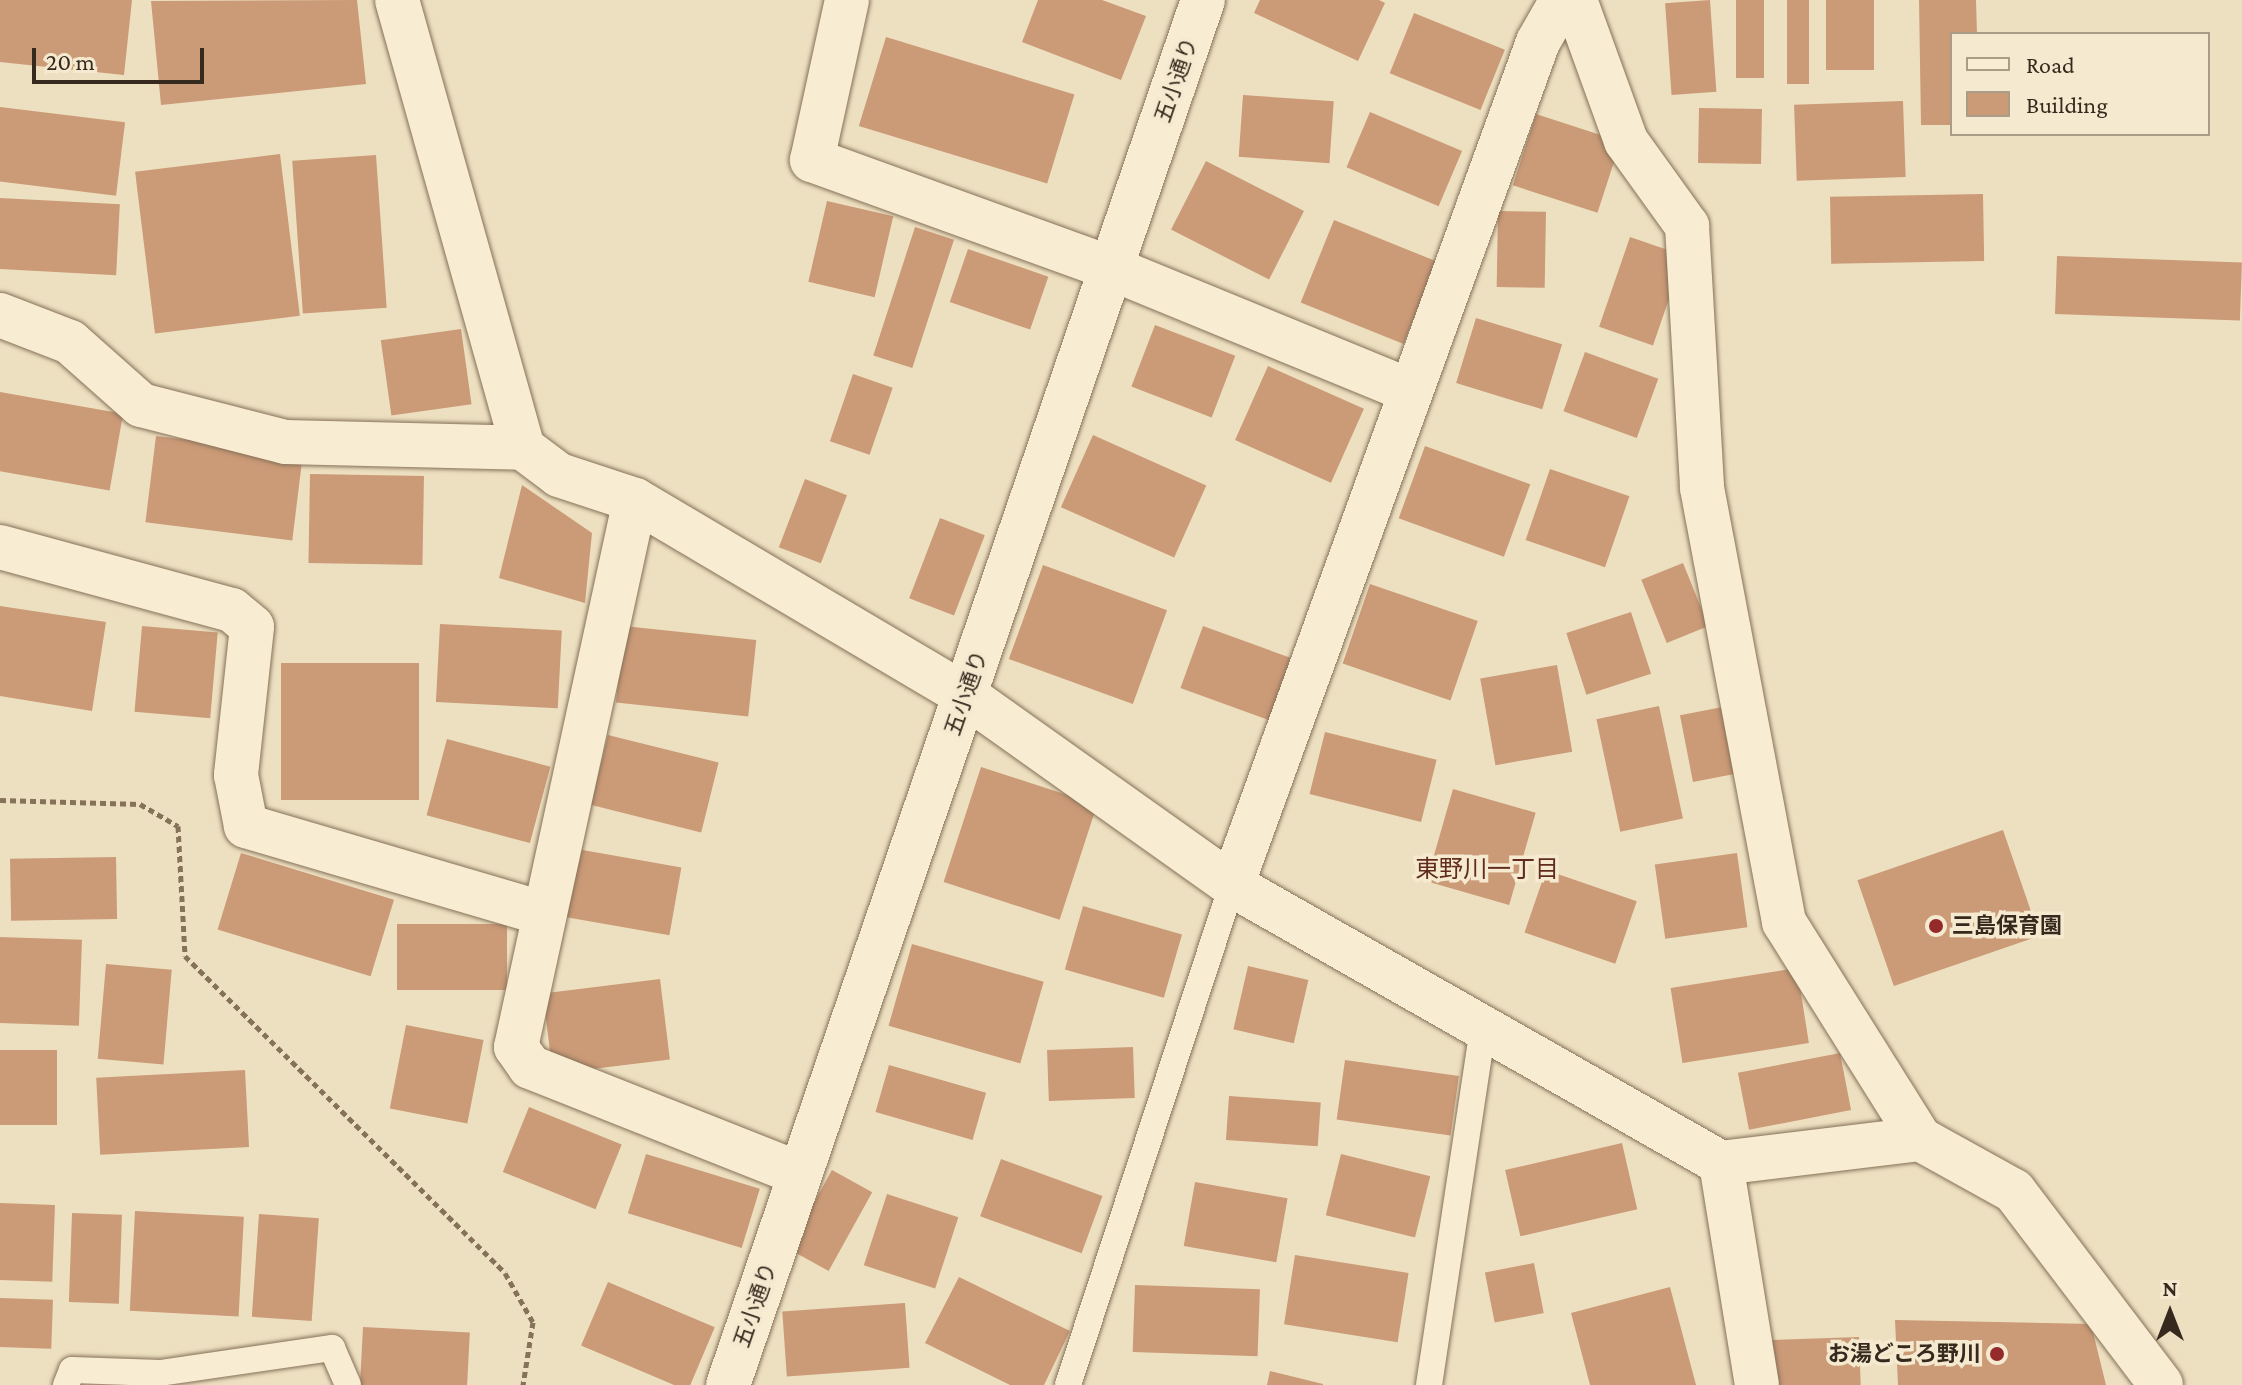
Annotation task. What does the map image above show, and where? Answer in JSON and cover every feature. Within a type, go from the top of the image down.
[{"type":"street","points":[[397,0],[523,448]]},
{"type":"street","points":[[847,0],[812,160],[1113,269],[1410,391]]},
{"type":"street","name":"五小通り","points":[[728,1385],[1203,0]]},
{"type":"street","points":[[1232,885],[1538,42],[1562,0]]},
{"type":"street","points":[[1575,0],[1626,141],[1687,226],[1702,488],[1784,922],[1920,1139],[2014,1191],[2161,1385]]},
{"type":"street","points":[[0,315],[70,342],[141,405],[285,442],[523,448],[559,475],[635,500],[965,695],[1232,885],[1721,1163],[1920,1139]]},
{"type":"street","points":[[635,500],[542,913],[516,1047],[530,1067],[800,1174]]},
{"type":"street","points":[[0,547],[232,610],[252,627],[236,775],[246,826],[542,913]]},
{"type":"street","points":[[1721,1163],[1757,1385]]},
{"type":"lane","points":[[1068,1385],[1232,885]]},
{"type":"lane","points":[[1429,1385],[1483,1027]]},
{"type":"lane","points":[[66,1385],[72,1370],[160,1373],[332,1348],[348,1385]]},
{"type":"path","points":[[0,800],[140,804],[178,826],[185,956],[505,1273],[533,1322],[523,1385]]},
{"type":"building","points":[[0,0],[132,0],[124,75],[0,62]]},
{"type":"building","points":[[357,0],[366,84],[161,105],[151,1]]},
{"type":"building","points":[[1038,0],[1102,0],[1146,16],[1121,80],[1022,42]]},
{"type":"building","points":[[1260,0],[1379,0],[1385,3],[1358,61],[1254,13]]},
{"type":"building","points":[[1710,0],[1716,92],[1672,95],[1665,3]]},
{"type":"building","points":[[1736,0],[1764,0],[1764,78],[1736,78]]},
{"type":"building","points":[[1787,0],[1809,0],[1809,84],[1787,84]]},
{"type":"building","points":[[1826,0],[1874,0],[1874,70],[1826,70]]},
{"type":"building","points":[[1919,0],[1976,0],[1977,32],[1950,32],[1950,125],[1921,125]]},
{"type":"building","points":[[1414,13],[1505,50],[1481,110],[1390,73]]},
{"type":"building","points":[[886,37],[1074,95],[1047,184],[859,126]]},
{"type":"building","points":[[1243,95],[1334,101],[1329,163],[1239,157]]},
{"type":"building","points":[[1903,101],[1906,177],[1797,181],[1794,105]]},
{"type":"building","points":[[0,107],[125,122],[116,196],[0,182]]},
{"type":"building","points":[[1699,108],[1762,109],[1761,164],[1698,163]]},
{"type":"building","points":[[1370,112],[1462,151],[1439,206],[1347,167]]},
{"type":"building","points":[[1536,114],[1621,142],[1597,213],[1513,185]]},
{"type":"building","points":[[280,154],[300,316],[155,334],[135,172]]},
{"type":"building","points":[[376,155],[387,308],[303,313],[292,161]]},
{"type":"building","points":[[1206,161],[1304,211],[1269,280],[1171,230]]},
{"type":"building","points":[[1983,194],[1984,261],[1831,264],[1830,197]]},
{"type":"building","points":[[0,198],[120,204],[116,275],[0,269]]},
{"type":"building","points":[[827,201],[893,216],[875,297],[808,282]]},
{"type":"building","points":[[1498,211],[1546,212],[1545,288],[1497,287]]},
{"type":"building","points":[[1334,220],[1437,262],[1404,344],[1301,303]]},
{"type":"building","points":[[915,227],[954,240],[912,368],[873,355]]},
{"type":"building","points":[[1630,237],[1684,256],[1653,345],[1599,327]]},
{"type":"building","points":[[968,249],[1048,277],[1030,330],[950,302]]},
{"type":"building","points":[[2057,256],[2242,262],[2240,320],[2055,314]]},
{"type":"building","points":[[1476,318],[1562,344],[1542,409],[1456,383]]},
{"type":"building","points":[[1155,325],[1235,356],[1212,417],[1131,387]]},
{"type":"building","points":[[461,329],[472,404],[391,416],[381,340]]},
{"type":"building","points":[[1585,352],[1658,379],[1637,438],[1563,411]]},
{"type":"building","points":[[1268,366],[1364,409],[1331,483],[1235,440]]},
{"type":"building","points":[[853,374],[893,388],[870,455],[830,441]]},
{"type":"building","points":[[0,392],[123,414],[110,491],[0,471]]},
{"type":"building","points":[[1093,435],[1206,485],[1174,558],[1061,507]]},
{"type":"building","points":[[156,436],[303,454],[292,540],[145,522]]},
{"type":"building","points":[[1425,446],[1530,484],[1504,557],[1399,518]]},
{"type":"building","points":[[1550,469],[1629,496],[1605,567],[1526,540]]},
{"type":"building","points":[[310,474],[424,476],[422,565],[308,563]]},
{"type":"building","points":[[805,479],[847,495],[821,563],[779,547]]},
{"type":"building","points":[[522,485],[592,533],[585,603],[499,578]]},
{"type":"building","points":[[940,518],[985,535],[954,615],[909,598]]},
{"type":"building","points":[[1683,563],[1708,626],[1667,643],[1641,580]]},
{"type":"building","points":[[1043,565],[1167,610],[1133,704],[1009,659]]},
{"type":"building","points":[[1370,584],[1478,621],[1450,701],[1343,663]]},
{"type":"building","points":[[0,606],[106,622],[92,711],[0,696]]},
{"type":"building","points":[[1631,612],[1651,674],[1586,695],[1566,633]]},
{"type":"building","points":[[440,624],[562,630],[558,708],[436,702]]},
{"type":"building","points":[[142,626],[218,633],[210,718],[135,712]]},
{"type":"building","points":[[624,626],[756,640],[748,716],[616,703]]},
{"type":"building","points":[[1203,626],[1296,660],[1273,722],[1180,688]]},
{"type":"building","points":[[281,663],[419,663],[419,800],[281,800]]},
{"type":"building","points":[[1557,665],[1572,752],[1495,765],[1480,679]]},
{"type":"building","points":[[1733,705],[1746,772],[1693,782],[1680,715]]},
{"type":"building","points":[[1659,706],[1683,818],[1620,832],[1596,719]]},
{"type":"building","points":[[1325,732],[1437,760],[1421,822],[1310,794]]},
{"type":"building","points":[[608,735],[719,763],[701,832],[591,805]]},
{"type":"building","points":[[447,739],[550,767],[530,843],[427,815]]},
{"type":"building","points":[[981,767],[1097,805],[1060,920],[944,882]]},
{"type":"building","points":[[1453,789],[1536,813],[1509,905],[1427,881]]},
{"type":"building","points":[[2003,830],[2039,936],[1894,986],[1857,880]]},
{"type":"building","points":[[577,849],[681,867],[669,935],[565,917]]},
{"type":"building","points":[[241,853],[394,900],[371,976],[218,930]]},
{"type":"building","points":[[1737,853],[1747,927],[1665,939],[1655,865]]},
{"type":"building","points":[[116,857],[117,919],[11,921],[10,859]]},
{"type":"building","points":[[1546,870],[1637,901],[1615,964],[1525,932]]},
{"type":"building","points":[[1083,906],[1182,934],[1164,998],[1065,969]]},
{"type":"building","points":[[397,924],[507,924],[507,990],[397,990]]},
{"type":"building","points":[[0,937],[82,940],[79,1026],[0,1023]]},
{"type":"building","points":[[912,944],[1044,982],[1020,1063],[889,1026]]},
{"type":"building","points":[[106,964],[172,970],[163,1064],[98,1059]]},
{"type":"building","points":[[1248,966],[1308,980],[1294,1043],[1233,1029]]},
{"type":"building","points":[[1797,968],[1809,1043],[1682,1063],[1671,988]]},
{"type":"building","points":[[660,979],[670,1059],[553,1074],[543,993]]},
{"type":"building","points":[[406,1025],[484,1040],[467,1124],[390,1108]]},
{"type":"building","points":[[1133,1047],[1135,1098],[1049,1101],[1047,1050]]},
{"type":"building","points":[[0,1050],[57,1050],[57,1125],[0,1125]]},
{"type":"building","points":[[1840,1053],[1851,1110],[1749,1130],[1738,1073]]},
{"type":"building","points":[[1345,1060],[1459,1076],[1451,1135],[1337,1119]]},
{"type":"building","points":[[889,1065],[986,1093],[973,1140],[875,1112]]},
{"type":"building","points":[[245,1070],[249,1147],[100,1155],[96,1078]]},
{"type":"building","points":[[1229,1096],[1321,1102],[1318,1146],[1226,1140]]},
{"type":"building","points":[[529,1107],[622,1144],[595,1209],[503,1172]]},
{"type":"building","points":[[1622,1143],[1637,1209],[1520,1236],[1505,1170]]},
{"type":"building","points":[[646,1154],[760,1189],[742,1248],[628,1213]]},
{"type":"building","points":[[1341,1154],[1430,1176],[1415,1237],[1326,1215]]},
{"type":"building","points":[[1001,1159],[1102,1196],[1082,1253],[980,1216]]},
{"type":"building","points":[[832,1170],[872,1192],[829,1271],[788,1249]]},
{"type":"building","points":[[1195,1182],[1288,1198],[1276,1262],[1184,1246]]},
{"type":"building","points":[[887,1194],[958,1217],[935,1289],[864,1265]]},
{"type":"building","points":[[0,1203],[55,1205],[52,1282],[0,1280]]},
{"type":"building","points":[[135,1211],[244,1217],[239,1317],[130,1311]]},
{"type":"building","points":[[72,1213],[122,1215],[119,1304],[69,1302]]},
{"type":"building","points":[[259,1214],[319,1218],[312,1321],[252,1317]]},
{"type":"building","points":[[1295,1255],[1409,1273],[1398,1342],[1284,1324]]},
{"type":"building","points":[[1534,1263],[1544,1313],[1495,1323],[1485,1273]]},
{"type":"building","points":[[959,1277],[1070,1331],[1044,1385],[1010,1385],[925,1343]]},
{"type":"building","points":[[608,1282],[715,1327],[690,1385],[674,1385],[581,1346]]},
{"type":"building","points":[[1135,1285],[1260,1289],[1258,1356],[1133,1352]]},
{"type":"building","points":[[1670,1287],[1696,1385],[1590,1385],[1571,1313]]},
{"type":"building","points":[[0,1298],[53,1300],[51,1349],[0,1347]]},
{"type":"building","points":[[905,1303],[910,1368],[787,1376],[782,1312]]},
{"type":"building","name":"お湯どころ野川","points":[[1895,1320],[2091,1324],[2106,1385],[1898,1385]]},
{"type":"building","points":[[363,1327],[470,1333],[467,1385],[360,1385]]},
{"type":"building","points":[[1859,1337],[1861,1385],[1774,1385],[1772,1340]]},
{"type":"building","points":[[1270,1371],[1323,1384],[1323,1385],[1267,1385]]},
{"type":"place","name":"三島保育園","points":[[1936,926]]},
{"type":"place","name":"お湯どころ野川","points":[[1997,1354]]},
{"type":"district","name":"東野川一丁目","points":[[1487,869]]}]
